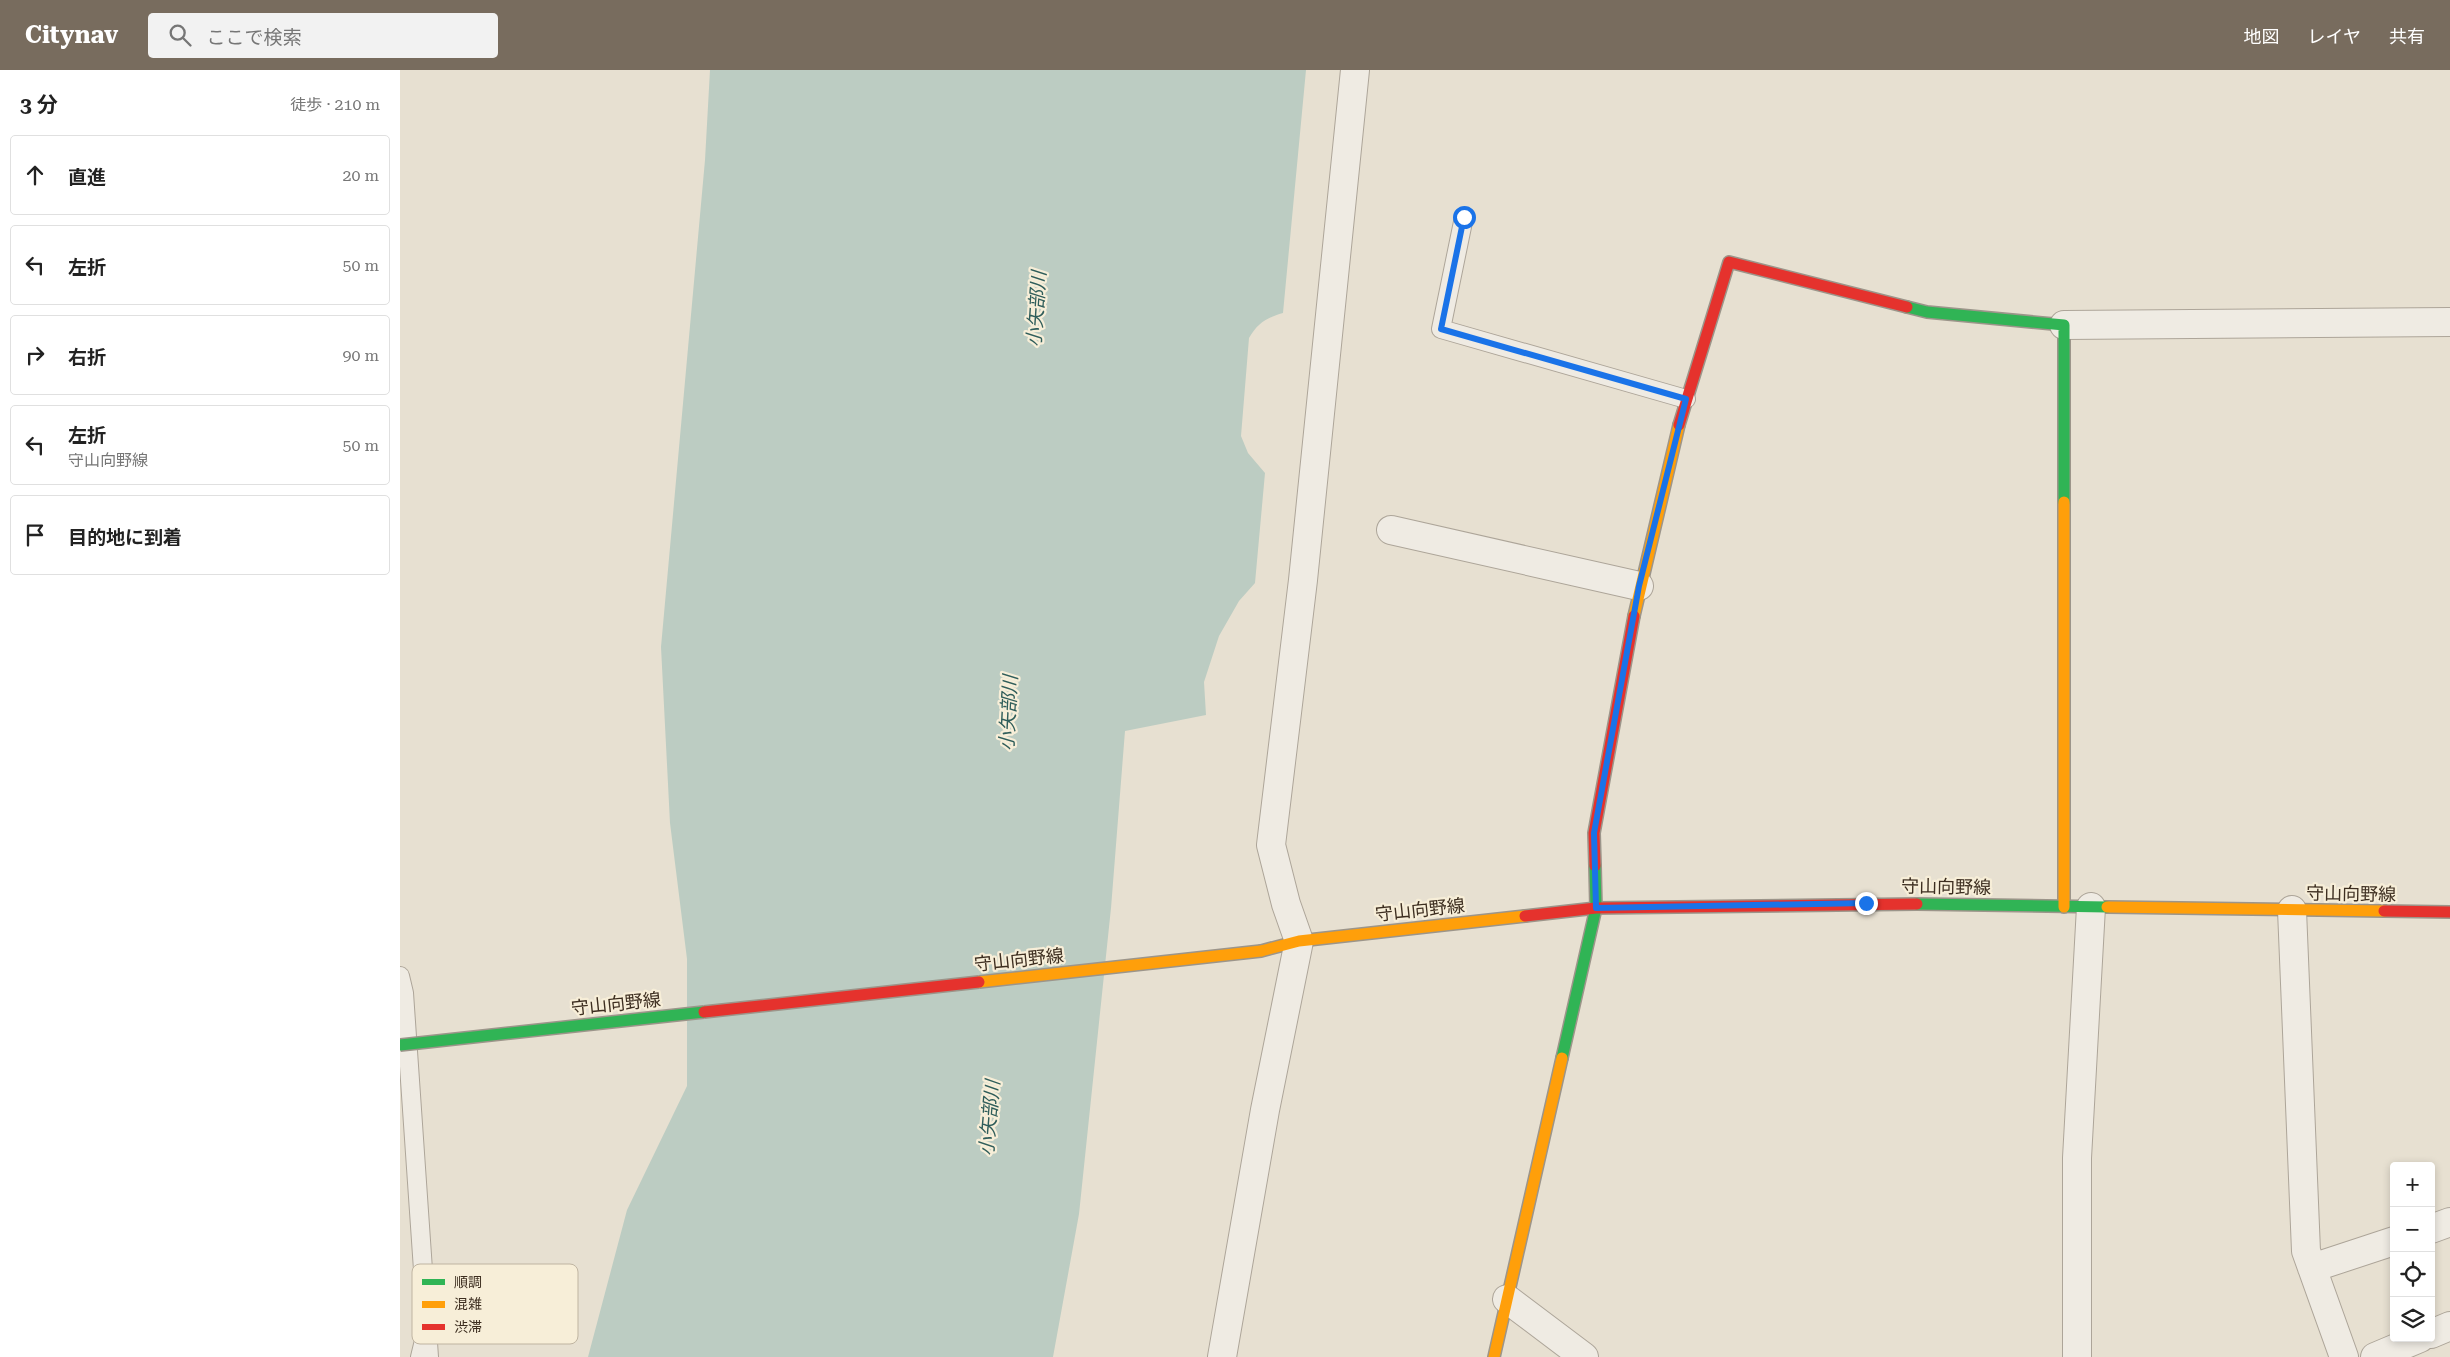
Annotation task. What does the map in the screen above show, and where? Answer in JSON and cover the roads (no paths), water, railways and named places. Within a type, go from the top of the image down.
[{"type":"main road","points":[[1494,1357],[1596,908],[1594,833],[1639,586],[1686,399],[1728,262],[1927,312],[2064,325],[2064,907]]},
{"type":"main road","name":"守山向野線","points":[[400,1045],[1261,951],[1298,941],[1596,908],[1866,903],[2450,912]]},
{"type":"street","points":[[1222,1357],[1265,1110],[1298,941],[1271,846],[1303,580],[1355,70]]},
{"type":"street","points":[[2064,325],[2450,322]]},
{"type":"street","points":[[1392,530],[1639,586]]},
{"type":"street","points":[[2077,1357],[2077,1158],[2092,907]]},
{"type":"street","points":[[2292,910],[2306,1251],[2344,1357]]},
{"type":"street","points":[[2435,1227],[2450,1222]]},
{"type":"street","points":[[2312,1268],[2390,1242]]},
{"type":"street","points":[[1507,1299],[1584,1357]]},
{"type":"street","points":[[2435,1332],[2450,1326]]},
{"type":"street","points":[[2375,1357],[2411,1342]]},
{"type":"lane","points":[[1464,217],[1441,329],[1686,399]]},
{"type":"lane","points":[[400,976],[404,993],[423,1264]]},
{"type":"lane","points":[[420,1357],[423,1344]]},
{"type":"lane","points":[[428,1344],[429,1357]]},
{"type":"water","name":"小矢部川","points":[[710,70],[1306,70],[1283,313],[1263,322],[1249,338],[1241,436],[1248,453],[1265,473],[1255,583],[1239,601],[1219,636],[1204,682],[1206,715],[1125,731],[1111,908],[1079,1214],[1053,1357],[588,1357],[627,1210],[687,1086],[687,959],[670,823],[661,647],[705,160]]}]
